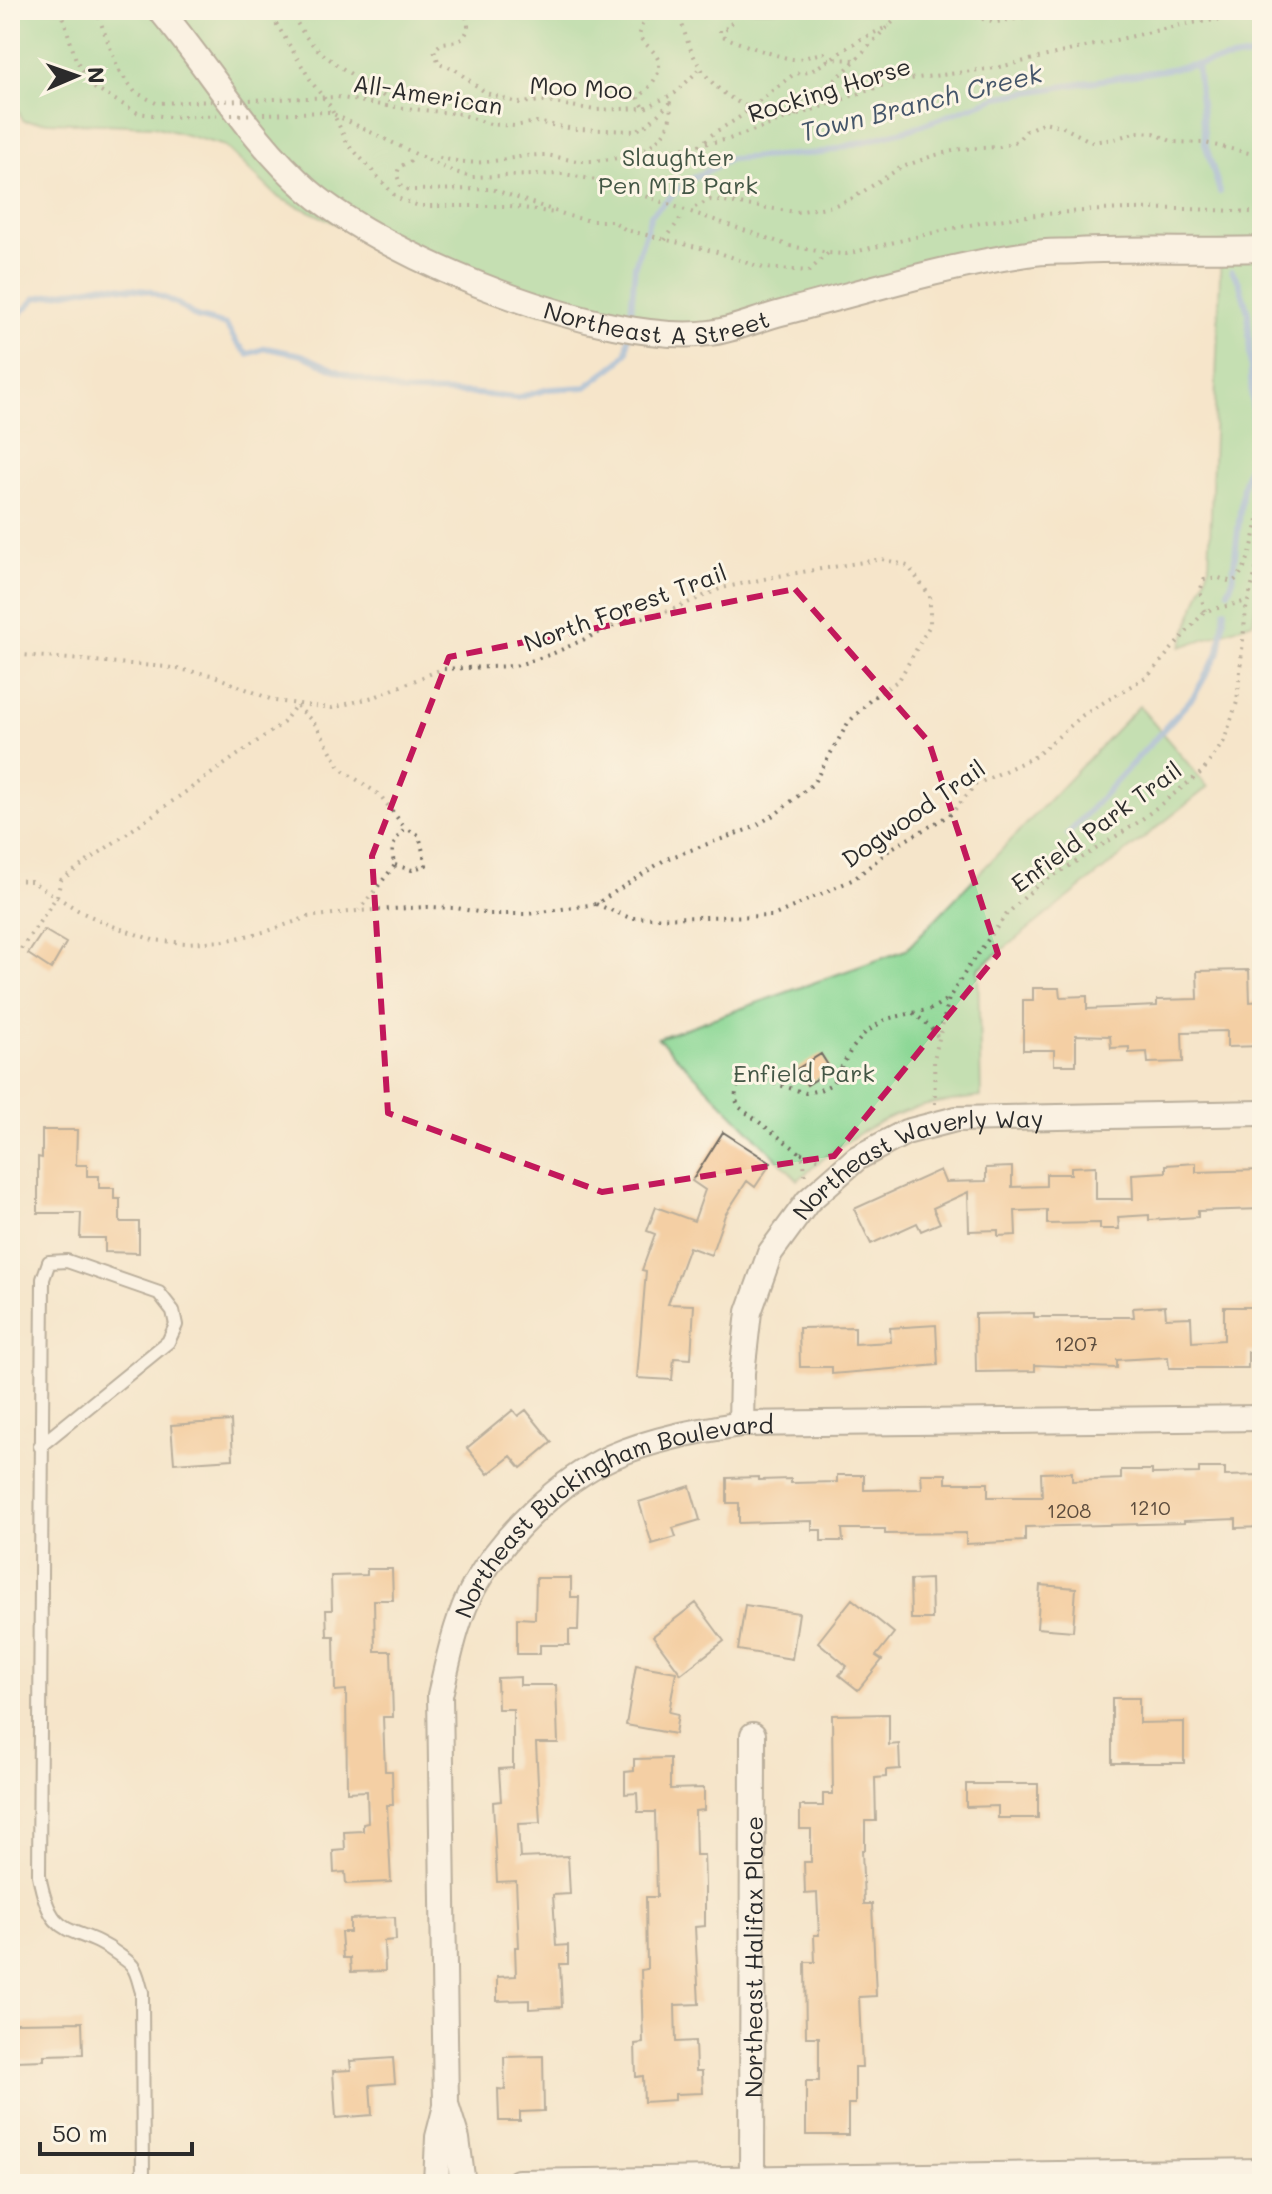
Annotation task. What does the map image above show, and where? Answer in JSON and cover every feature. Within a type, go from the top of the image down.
[{"type":"street","name":"Northeast A Street","points":[[160,10],[276,160],[335,212],[388,243],[462,277],[561,313],[633,331],[710,333],[941,272],[1029,253],[1262,249]]},
{"type":"street","name":"Northeast Waverly Way","points":[[741,1424],[742,1373],[749,1312],[770,1253],[808,1201],[857,1158],[906,1132],[956,1119],[1262,1113]]},
{"type":"street","name":"Northeast Buckingham Boulevard","points":[[436,2184],[438,2137],[446,2104],[440,1695],[454,1637],[475,1585],[516,1529],[561,1486],[611,1457],[684,1433],[741,1424],[1262,1418]]},
{"type":"street","name":"Northeast Halifax Place","points":[[752,2181],[753,1735]]},
{"type":"street","name":"Northeast Buckingham Boulevard","points":[[446,2104],[457,2139],[463,2184]]},
{"type":"street","points":[[519,2184],[1127,2179],[1262,2173]]},
{"type":"lane","points":[[40,1446],[168,1342],[176,1325],[173,1311],[159,1293],[67,1261],[49,1262],[43,1279],[40,1446],[39,1875],[44,1903],[53,1917],[64,1929],[113,1951],[133,1966],[142,1992],[143,2184]]},
{"type":"path","points":[[61,10],[76,60],[94,88],[138,113],[170,117],[329,112],[449,170],[471,177],[564,174],[601,181],[790,246],[828,253],[846,254],[980,223],[1037,215],[1156,208],[1262,213]]},
{"type":"path","name":"All-American","points":[[96,10],[119,71],[135,92],[156,103],[337,97],[460,114],[490,124],[514,126],[536,122],[574,129],[635,131],[648,124],[670,103]]},
{"type":"path","points":[[268,10],[330,106],[347,143],[397,198],[419,206],[510,206],[590,221],[613,221],[626,230],[717,252],[763,268],[809,271],[828,253]]},
{"type":"path","points":[[289,10],[308,39],[396,107]]},
{"type":"path","name":"Moo Moo","points":[[462,10],[468,18],[465,36],[459,41],[442,43],[434,50],[439,64],[454,69],[486,93],[519,103],[542,101],[595,110],[645,108],[675,93],[700,69]]},
{"type":"path","points":[[645,108],[638,103],[638,98],[652,83],[659,68],[658,57],[639,36],[642,25],[653,10]]},
{"type":"path","points":[[679,10],[684,32],[700,69],[719,91],[746,106],[746,112]]},
{"type":"path","points":[[724,10],[733,21],[728,28],[720,29],[724,39],[794,60],[824,53],[828,59]]},
{"type":"path","points":[[795,116],[800,102],[821,91],[857,60],[899,17],[900,10]]},
{"type":"path","points":[[943,10],[996,22],[1061,12],[1107,16],[1129,10]]},
{"type":"path","points":[[1211,21],[1227,11],[1241,10]]},
{"type":"path","name":"Rocking Horse","points":[[643,152],[658,153],[729,139],[895,81],[995,68],[1185,24],[1262,14]]},
{"type":"path","points":[[702,145],[710,134],[737,120],[784,80],[794,74],[810,72],[876,30],[889,26]]},
{"type":"path","points":[[828,59],[857,60]]},
{"type":"path","points":[[435,157],[482,163],[508,157],[547,155],[581,161],[643,152],[663,136],[673,118],[670,103],[675,93]]},
{"type":"path","points":[[695,207],[710,200],[796,212],[833,206],[853,198],[900,168],[961,149],[1000,147],[1017,141],[1026,131],[1044,122],[1061,126],[1092,142],[1137,132],[1154,133],[1173,142],[1215,145],[1262,156]]},
{"type":"path","points":[[411,161],[399,167],[397,175],[401,187],[408,190],[492,189],[569,216]]},
{"type":"path","points":[[665,240],[682,216]]},
{"type":"path","points":[[1262,281],[1262,293]]},
{"type":"path","points":[[1248,601],[1205,611],[1200,591],[1204,580],[1219,578],[1232,582],[1239,578],[1250,555],[1262,495]]},
{"type":"path","name":"Enfield Park Trail","points":[[936,1124],[934,1059],[949,998],[1006,915],[1034,888],[1137,823],[1203,771],[1224,741],[1237,702],[1248,601],[1262,547]]},
{"type":"path","name":"North Forest Trail","points":[[10,658],[22,655],[166,667],[212,675],[250,692],[296,705],[332,708],[377,696],[442,669],[515,666],[552,654],[622,622],[669,611],[722,588],[822,567],[882,559],[908,566],[930,596],[930,625],[899,680],[872,698],[848,723],[813,784],[777,813],[752,828],[666,859],[596,904],[528,914],[489,914],[427,907],[357,911],[308,917],[268,931],[224,941],[185,943],[153,940],[110,925],[31,881],[10,880]]},
{"type":"path","name":"Dogwood Trail","points":[[596,904],[630,918],[773,916],[854,879],[892,848],[951,814],[975,785],[1036,756],[1083,715],[1149,675],[1205,611]]},
{"type":"path","points":[[21,949],[57,896],[61,880],[283,723],[296,705],[316,725],[341,769],[380,795],[405,828],[419,835],[426,865],[412,870],[395,865]]},
{"type":"path","points":[[395,865],[393,842],[405,828]]},
{"type":"path","points":[[357,911],[395,865]]},
{"type":"path","points":[[821,1159],[799,1152],[739,1107],[735,1098],[737,1087],[756,1078],[806,1093],[820,1090],[832,1084],[851,1050],[865,1033],[886,1019],[931,1009],[949,998]]},
{"type":"path","points":[[913,1013],[930,1026],[939,1039]]},
{"type":"path","points":[[799,1152],[806,1177]]},
{"type":"highlighted area","points":[[795,589],[929,742],[998,954],[834,1156],[602,1192],[388,1113],[372,856],[449,657]]},
{"type":"green space","name":"Slaughter Pen MTB Park","points":[[10,10],[1262,10],[1262,565],[1253,622],[1181,647],[1209,567],[1221,249],[1029,255],[685,332],[532,311],[279,198],[225,146],[154,126],[24,121],[10,97]]},
{"type":"green space","name":"Enfield Park","points":[[1139,706],[1208,787],[978,969],[981,1097],[932,1104],[877,1123],[828,1155],[798,1180],[658,1038],[906,950]]},
{"type":"building","points":[[44,930],[66,943],[51,969],[28,954]]},
{"type":"building","points":[[1249,970],[1250,1002],[1262,1001],[1262,1046],[1227,1047],[1227,1031],[1182,1032],[1183,1062],[1148,1063],[1147,1052],[1129,1053],[1129,1047],[1111,1048],[1110,1036],[1076,1035],[1076,1065],[1054,1065],[1054,1050],[1023,1050],[1023,1000],[1033,1000],[1033,988],[1059,988],[1060,997],[1087,996],[1087,1009],[1157,1006],[1157,1000],[1198,999],[1197,971]]},
{"type":"building","points":[[821,1054],[831,1070],[807,1085],[797,1069]]},
{"type":"building","points":[[42,1130],[77,1130],[76,1165],[87,1165],[87,1176],[99,1176],[99,1188],[114,1188],[114,1199],[120,1199],[120,1222],[139,1222],[139,1253],[105,1252],[105,1238],[80,1238],[81,1213],[38,1213],[38,1157],[42,1158]]},
{"type":"building","points":[[723,1132],[771,1163],[755,1187],[747,1181],[725,1215],[711,1255],[689,1247],[668,1304],[694,1305],[691,1359],[674,1358],[672,1380],[637,1378],[646,1271],[642,1270],[655,1234],[647,1231],[656,1207],[694,1221],[705,1190],[692,1181]]},
{"type":"building","points":[[1196,1163],[1196,1172],[1262,1170],[1262,1209],[1198,1211],[1198,1217],[1149,1220],[1149,1215],[1118,1217],[1119,1229],[1100,1229],[1100,1223],[1047,1224],[1047,1210],[1015,1211],[1016,1235],[998,1236],[998,1230],[969,1231],[968,1192],[933,1208],[940,1223],[921,1231],[917,1223],[871,1244],[854,1209],[940,1170],[945,1182],[986,1181],[986,1168],[1012,1167],[1012,1187],[1046,1186],[1046,1174],[1071,1174],[1071,1167],[1096,1166],[1096,1199],[1133,1199],[1132,1174],[1166,1172],[1166,1165]]},
{"type":"building","points":[[1165,1306],[1166,1318],[1191,1317],[1192,1342],[1224,1340],[1224,1307],[1262,1307],[1262,1352],[1248,1352],[1248,1368],[1169,1368],[1168,1357],[1117,1360],[1117,1368],[1035,1365],[1035,1371],[976,1372],[975,1314],[1134,1317],[1133,1308]]},
{"type":"building","points":[[936,1325],[938,1365],[832,1374],[832,1367],[800,1367],[799,1328],[855,1327],[855,1344],[891,1342],[890,1328]]},
{"type":"building","points":[[513,1410],[518,1416],[526,1410],[552,1442],[521,1468],[511,1456],[488,1474],[467,1448]]},
{"type":"building","points":[[231,1421],[233,1459],[174,1463],[171,1425]]},
{"type":"building","points":[[1199,1468],[1225,1468],[1225,1476],[1261,1475],[1262,1527],[1236,1528],[1236,1519],[1025,1527],[1025,1541],[966,1544],[966,1533],[885,1534],[885,1529],[842,1529],[843,1541],[821,1541],[821,1530],[812,1530],[812,1521],[739,1523],[739,1503],[727,1503],[727,1478],[791,1479],[791,1483],[837,1482],[837,1475],[864,1475],[864,1490],[922,1489],[921,1474],[946,1474],[946,1483],[988,1483],[988,1497],[1042,1497],[1041,1473],[1072,1472],[1072,1481],[1121,1479],[1121,1470],[1152,1470],[1152,1474],[1199,1473]]},
{"type":"building","points":[[690,1486],[700,1520],[673,1528],[676,1537],[652,1544],[639,1502]]},
{"type":"building","points":[[367,1569],[392,1569],[393,1600],[374,1600],[375,1651],[391,1651],[393,1717],[383,1717],[385,1771],[392,1771],[393,1805],[387,1805],[391,1882],[346,1884],[345,1872],[334,1873],[333,1851],[345,1850],[344,1832],[363,1831],[363,1824],[368,1823],[367,1791],[347,1792],[346,1690],[335,1691],[334,1636],[327,1636],[326,1610],[332,1610],[331,1576],[367,1575]]},
{"type":"building","points":[[536,1578],[571,1578],[571,1597],[579,1597],[578,1630],[569,1630],[569,1645],[540,1645],[540,1654],[517,1654],[517,1618],[535,1619]]},
{"type":"building","points":[[931,1579],[932,1619],[911,1619],[910,1580]]},
{"type":"building","points":[[1040,1585],[1076,1588],[1073,1631],[1037,1628]]},
{"type":"building","points":[[852,1599],[894,1633],[876,1656],[882,1660],[858,1690],[839,1675],[847,1666],[818,1642]]},
{"type":"building","points":[[696,1603],[724,1641],[681,1674],[653,1636]]},
{"type":"building","points":[[745,1605],[799,1613],[792,1659],[738,1650]]},
{"type":"building","points":[[636,1665],[676,1672],[669,1712],[678,1714],[675,1734],[626,1725]]},
{"type":"building","points":[[520,1677],[520,1685],[556,1685],[558,1743],[536,1743],[540,1823],[518,1824],[520,1858],[568,1856],[570,1894],[553,1895],[556,1946],[568,1945],[568,1964],[560,1964],[562,2007],[529,2009],[529,2000],[497,2001],[497,1977],[516,1976],[515,1947],[519,1947],[516,1881],[497,1882],[493,1802],[501,1801],[499,1769],[513,1768],[513,1709],[498,1709],[497,1678]]},
{"type":"building","points":[[1112,1698],[1139,1698],[1139,1723],[1184,1722],[1184,1763],[1112,1763]]},
{"type":"building","points":[[889,1714],[889,1745],[899,1744],[900,1769],[886,1770],[886,1777],[875,1778],[876,1821],[865,1821],[865,1850],[862,1850],[864,1904],[872,1904],[876,1996],[859,1997],[862,2067],[855,2067],[855,2104],[848,2104],[848,2135],[806,2135],[806,2081],[819,2081],[819,2037],[806,2037],[805,1962],[815,1962],[814,1935],[819,1935],[817,1893],[805,1894],[804,1862],[811,1862],[811,1829],[800,1829],[800,1806],[823,1806],[823,1794],[833,1794],[832,1715]]},
{"type":"building","points":[[670,1758],[670,1789],[704,1788],[704,1810],[695,1811],[696,1855],[704,1855],[705,1884],[705,1926],[695,1927],[699,2004],[675,2005],[676,2042],[695,2041],[696,2071],[702,2071],[703,2093],[675,2094],[675,2100],[644,2102],[643,2076],[636,2077],[635,2044],[643,2043],[641,1970],[647,1969],[646,1897],[657,1897],[655,1812],[638,1812],[637,1793],[625,1794],[625,1772],[634,1771],[634,1759]]},
{"type":"building","points":[[966,1784],[1038,1784],[1038,1818],[998,1818],[998,1806],[966,1807]]},
{"type":"building","points":[[395,1917],[396,1940],[384,1941],[385,1971],[351,1972],[350,1958],[343,1958],[341,1932],[350,1932],[350,1919]]},
{"type":"building","points":[[82,2022],[83,2054],[44,2055],[44,2060],[15,2061],[15,2023]]},
{"type":"building","points":[[543,2056],[544,2111],[520,2112],[520,2121],[499,2121],[498,2089],[505,2090],[504,2057]]},
{"type":"building","points":[[393,2058],[395,2083],[370,2085],[372,2115],[336,2118],[333,2071],[351,2070],[350,2061]]},
{"type":"waterway","name":"Town Branch Creek","points":[[630,324],[635,265],[651,215],[686,182],[730,159],[821,153],[914,128],[998,97],[1262,54]]},
{"type":"waterway","points":[[1197,65],[1205,143],[1220,192]]},
{"type":"waterway","points":[[1228,591],[1232,582],[1243,486],[1254,447],[1248,312],[1239,282],[1232,271]]},
{"type":"waterway","name":"Town Branch Creek","points":[[10,324],[36,298],[104,285],[149,291],[178,304],[196,317],[226,325],[248,354],[266,348],[302,355],[340,372],[403,392],[468,393],[516,398],[549,389],[586,387],[619,362],[627,352],[629,335]]},
{"type":"waterway","points":[[1068,834],[1194,696],[1219,652],[1225,610]]}]
